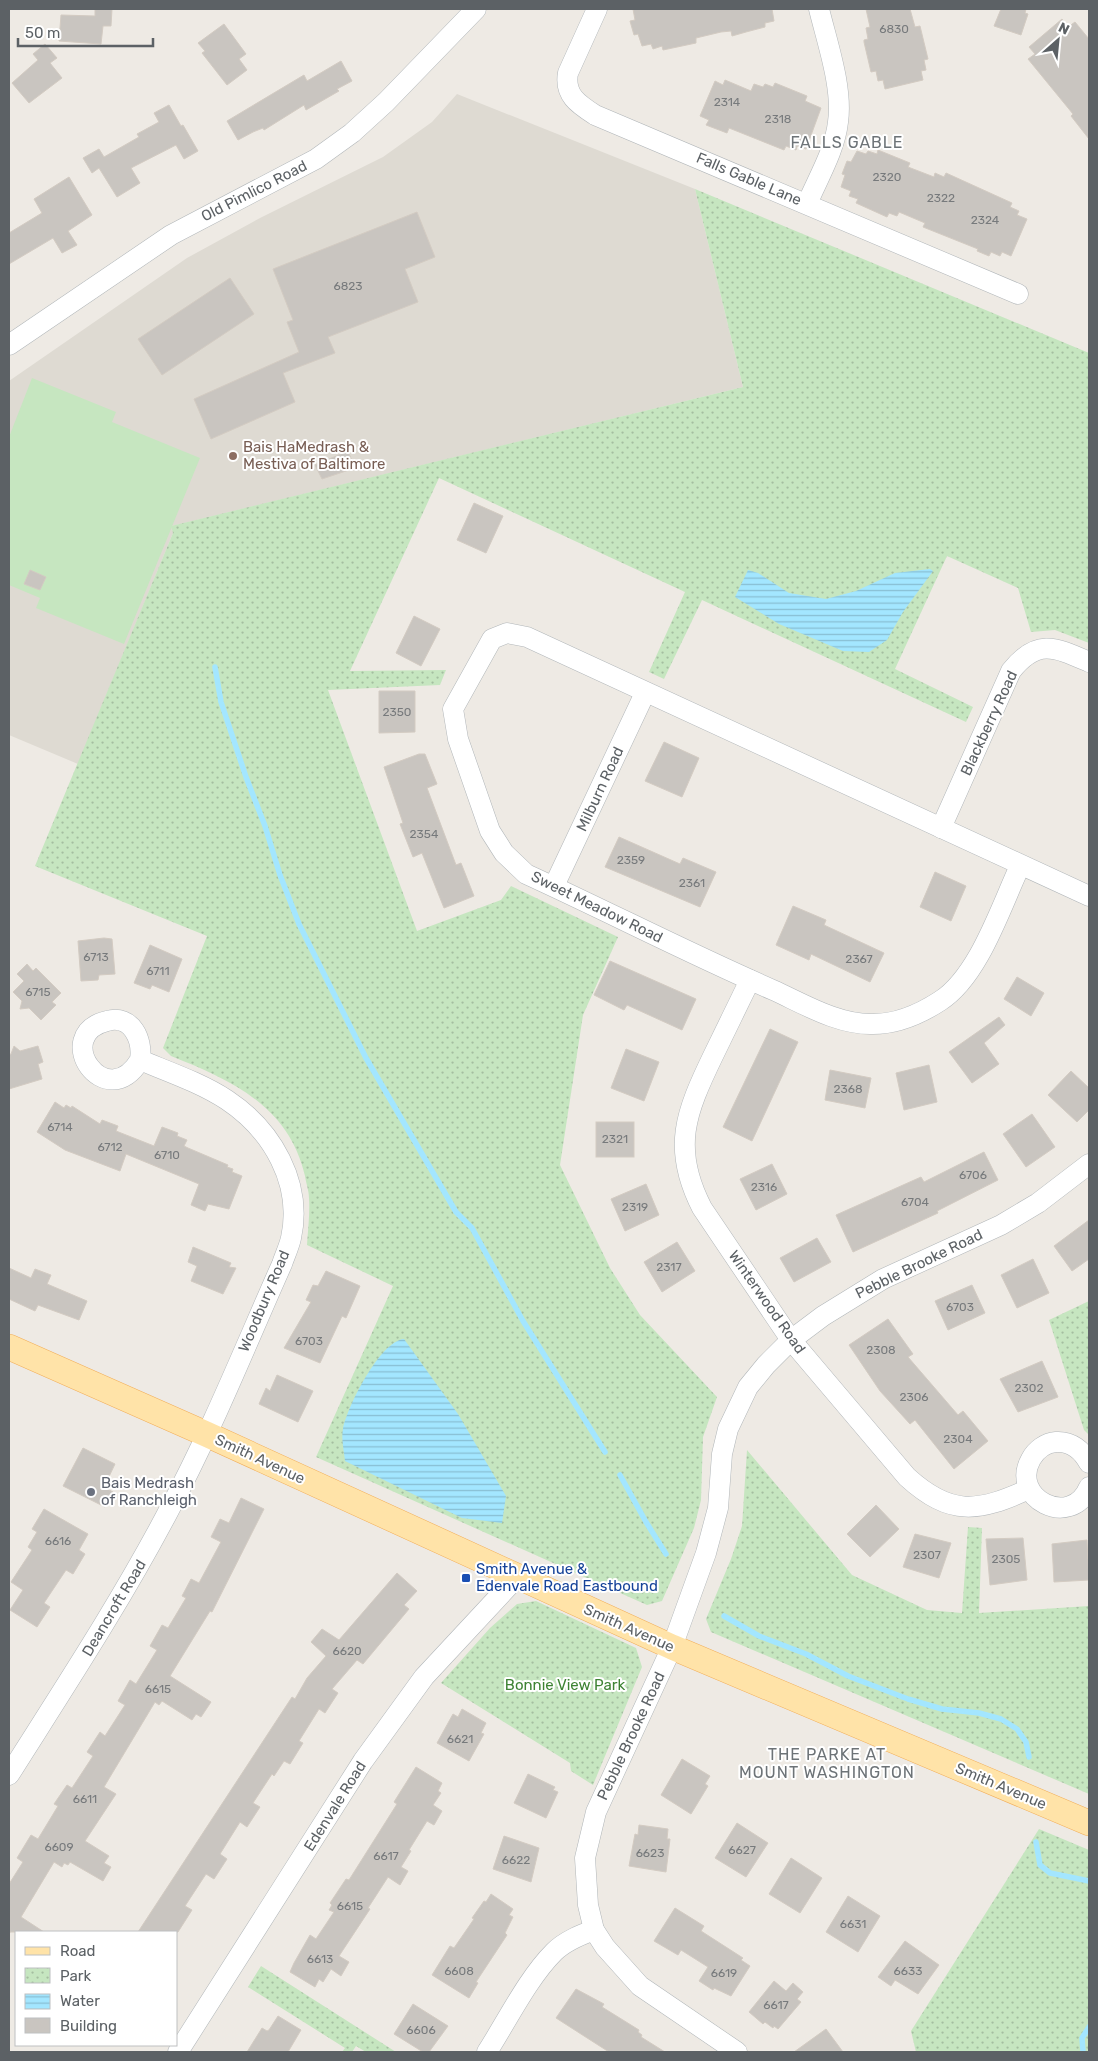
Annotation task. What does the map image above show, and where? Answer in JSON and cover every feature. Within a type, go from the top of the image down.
[{"type":"main road","name":"Smith Avenue","points":[[9,1347],[206,1434],[672,1647],[1089,1823]]},
{"type":"street","name":"Old Pimlico Road","points":[[9,345],[171,235],[316,159],[352,133],[386,102],[476,9]]},
{"type":"street","name":"Falls Gable Lane","points":[[597,9],[568,73],[566,84],[569,95],[580,105],[595,115],[1018,294]]},
{"type":"street","points":[[807,204],[835,138],[838,121],[836,84],[819,9]]},
{"type":"street","name":"Sweet Meadow Road","points":[[1020,866],[979,953],[961,983],[941,1001],[908,1019],[872,1024],[836,1018],[750,980],[526,874],[504,853],[490,831],[458,739],[453,709],[492,639],[507,632],[526,637],[1020,866],[1089,896]]},
{"type":"street","name":"Blackberry Road","points":[[941,828],[1011,672],[1021,659],[1034,650],[1047,648],[1068,653],[1089,662]]},
{"type":"street","name":"Milburn Road","points":[[554,886],[645,692]]},
{"type":"street","name":"Winterwood Road","points":[[750,980],[695,1094],[686,1121],[685,1153],[692,1188],[702,1208],[791,1340],[907,1477],[921,1490],[941,1501],[958,1507],[975,1507],[998,1503],[1030,1489]]},
{"type":"street","name":"Woodbury Road","points":[[140,1060],[219,1096],[241,1110],[263,1131],[277,1152],[288,1179],[292,1207],[291,1238],[282,1264],[206,1434]]},
{"type":"street","name":"Pebble Brooke Road","points":[[737,2052],[640,1986],[611,1954],[594,1930],[585,1884],[585,1858],[596,1812],[672,1647],[713,1531],[721,1483],[722,1454],[728,1429],[748,1387],[766,1365],[791,1340],[830,1311],[867,1288],[1001,1225],[1038,1203],[1089,1164]]},
{"type":"street","name":"Deancroft Road","points":[[9,1775],[136,1571],[206,1434]]},
{"type":"street","points":[[1089,1463],[1084,1454],[1076,1447],[1055,1442],[1043,1446],[1035,1453],[1028,1464],[1026,1475],[1030,1489],[1038,1500],[1049,1506],[1060,1508],[1071,1506],[1081,1499],[1089,1487]]},
{"type":"street","name":"Edenvale Road","points":[[178,2052],[363,1761],[424,1677],[517,1577]]},
{"type":"street","points":[[487,2052],[538,1972],[554,1952],[573,1938],[594,1930]]},
{"type":"shaded area","name":"Bais HaMedrash & Mestiva of Baltimore","points":[[457,94],[695,189],[743,387],[172,526],[173,533],[78,764],[9,735],[9,381],[187,258],[260,218],[383,157],[432,122]]},
{"type":"green space","points":[[695,189],[1089,353],[1089,643],[1055,630],[1031,632],[1018,588],[947,556],[895,669],[973,707],[966,722],[702,600],[664,679],[649,672],[685,592],[439,478],[350,671],[446,670],[440,685],[328,690],[417,931],[501,900],[511,886],[618,937],[583,1015],[560,1165],[610,1268],[640,1315],[717,1397],[703,1437],[701,1500],[694,1528],[662,1601],[647,1605],[316,1457],[393,1286],[307,1245],[309,1195],[297,1152],[286,1131],[271,1114],[236,1086],[171,1056],[163,1048],[207,936],[35,866],[173,533],[171,526],[743,387]]},
{"type":"green space","points":[[32,378],[116,412],[112,422],[200,458],[124,644],[36,608],[40,598],[9,585],[9,437]]},
{"type":"green space","points":[[1089,1301],[1089,1435],[1084,1430],[1049,1320]]},
{"type":"green space","points":[[747,1450],[852,1575],[927,1610],[962,1613],[968,1527],[982,1528],[979,1613],[1089,1606],[1089,1794],[711,1632],[706,1619],[731,1559],[742,1526]]},
{"type":"green space","name":"Bonnie View Park","points":[[536,1601],[636,1648],[642,1667],[593,1785],[571,1771],[570,1763],[441,1683],[490,1628],[517,1604]]},
{"type":"green space","points":[[1039,1829],[1089,1850],[1089,2052],[916,2052],[911,2031]]},
{"type":"green space","points":[[261,1966],[396,2052],[366,2052],[356,2046],[352,2052],[342,2052],[345,2048],[248,1987]]},
{"type":"water","points":[[930,569],[933,571],[903,612],[887,640],[869,652],[843,651],[779,624],[735,597],[748,570],[758,573],[789,593],[826,599],[856,591],[895,573]]},
{"type":"water","points":[[404,1339],[458,1414],[506,1496],[502,1523],[462,1518],[345,1461],[342,1440],[343,1429],[358,1391],[366,1376],[385,1351]]},
{"type":"building","points":[[95,9],[112,9],[111,26],[103,26],[101,44],[59,41],[61,15],[95,16]]},
{"type":"building","points":[[633,9],[772,9],[774,21],[765,23],[765,27],[732,36],[731,31],[721,32],[696,38],[696,43],[663,50],[662,46],[653,49],[651,44],[642,46],[638,34],[634,35],[630,21],[635,20]]},
{"type":"building","points":[[866,9],[910,9],[915,27],[920,26],[928,59],[924,60],[926,70],[921,71],[923,80],[885,89],[883,80],[878,81],[876,71],[871,72],[864,42],[864,40],[868,39],[866,28],[870,27]]},
{"type":"building","points":[[1001,9],[1026,9],[1025,13],[1028,14],[1021,35],[994,26]]},
{"type":"building","points":[[1062,19],[1068,27],[1075,22],[1089,39],[1089,139],[1071,116],[1073,114],[1028,59],[1035,54],[1029,47]]},
{"type":"building","points":[[224,24],[246,54],[239,59],[247,70],[227,85],[202,53],[205,51],[198,43]]},
{"type":"building","points":[[45,44],[57,58],[50,63],[62,78],[29,103],[12,83],[38,60],[33,54]]},
{"type":"building","points":[[341,61],[352,81],[337,89],[339,91],[306,110],[304,105],[264,130],[263,128],[238,140],[227,121],[304,75],[307,81]]},
{"type":"building","points":[[725,80],[751,91],[754,84],[763,87],[765,84],[773,87],[775,83],[807,96],[805,101],[821,108],[806,149],[797,146],[796,150],[786,146],[784,150],[729,128],[727,133],[706,125],[709,120],[700,116],[715,81],[723,85]]},
{"type":"building","points":[[169,105],[198,151],[184,159],[176,145],[131,168],[140,183],[117,197],[99,168],[92,173],[83,158],[99,149],[104,157],[139,137],[137,134],[159,122],[154,113]]},
{"type":"building","points":[[878,150],[910,163],[908,167],[934,177],[935,173],[944,177],[946,173],[1012,203],[1010,207],[1019,211],[1017,215],[1027,219],[1011,256],[1002,252],[1000,256],[991,252],[989,256],[977,251],[978,249],[923,227],[925,223],[899,212],[897,216],[889,213],[887,217],[856,203],[858,199],[849,196],[851,191],[841,187],[845,175],[842,174],[847,161],[851,162],[857,151],[866,154],[868,151],[877,154]]},
{"type":"building","points":[[69,177],[92,215],[68,231],[77,245],[62,253],[53,238],[9,264],[9,233],[42,213],[34,199]]},
{"type":"building","points":[[417,212],[435,257],[405,269],[418,302],[328,337],[335,353],[283,373],[295,402],[211,439],[194,399],[299,352],[287,322],[293,320],[273,269]]},
{"type":"building","points":[[230,278],[254,314],[162,375],[138,339]]},
{"type":"building","points":[[348,451],[355,468],[322,479],[315,465]]},
{"type":"building","points":[[474,503],[503,516],[486,553],[457,540]]},
{"type":"building","points":[[30,570],[46,577],[40,590],[24,584]]},
{"type":"building","points":[[414,616],[440,629],[421,666],[396,653]]},
{"type":"building","points":[[379,691],[415,691],[415,732],[379,733]]},
{"type":"building","points":[[664,742],[699,758],[682,797],[645,781]]},
{"type":"building","points":[[419,754],[425,754],[437,784],[427,788],[456,865],[461,863],[474,896],[444,908],[422,853],[413,857],[400,824],[403,823],[384,767]]},
{"type":"building","points":[[619,837],[680,864],[683,858],[716,872],[700,907],[605,867]]},
{"type":"building","points":[[935,872],[966,886],[951,921],[920,907]]},
{"type":"building","points":[[793,906],[826,920],[824,925],[884,953],[870,982],[811,954],[809,960],[776,945]]},
{"type":"building","points":[[112,939],[115,974],[99,975],[98,980],[81,981],[78,941]]},
{"type":"building","points":[[150,945],[182,959],[169,992],[152,985],[150,989],[134,983]]},
{"type":"building","points":[[610,961],[696,999],[682,1030],[627,1005],[624,1010],[594,995]]},
{"type":"building","points":[[27,964],[33,971],[36,968],[61,993],[52,1002],[56,1005],[41,1020],[29,1008],[20,1009],[22,1001],[13,992],[24,981],[17,974]]},
{"type":"building","points":[[1017,977],[1044,993],[1031,1016],[1004,999]]},
{"type":"building","points":[[999,1017],[1005,1025],[984,1043],[999,1064],[972,1083],[949,1052]]},
{"type":"building","points":[[770,1029],[798,1042],[752,1141],[723,1127]]},
{"type":"building","points":[[14,1046],[20,1051],[38,1046],[43,1062],[38,1064],[42,1079],[9,1089],[9,1055]]},
{"type":"building","points":[[626,1049],[659,1062],[644,1101],[611,1088]]},
{"type":"building","points":[[929,1065],[937,1102],[904,1110],[896,1073]]},
{"type":"building","points":[[830,1070],[871,1078],[865,1108],[825,1100]]},
{"type":"building","points":[[1071,1071],[1089,1088],[1089,1110],[1077,1122],[1048,1095]]},
{"type":"building","points":[[55,1102],[64,1108],[66,1105],[71,1108],[72,1106],[100,1124],[102,1120],[118,1126],[116,1131],[154,1146],[162,1127],[178,1133],[177,1136],[187,1140],[184,1146],[228,1165],[227,1167],[233,1169],[232,1172],[242,1176],[229,1209],[208,1204],[205,1211],[191,1205],[199,1184],[126,1154],[120,1171],[65,1150],[37,1132]]},
{"type":"building","points":[[1032,1114],[1055,1147],[1026,1167],[1003,1134]]},
{"type":"building","points":[[596,1122],[634,1122],[634,1157],[596,1157]]},
{"type":"building","points":[[984,1152],[998,1180],[937,1211],[938,1213],[853,1252],[836,1215],[921,1177],[924,1182]]},
{"type":"building","points":[[772,1164],[787,1194],[756,1210],[740,1179]]},
{"type":"building","points":[[646,1184],[659,1215],[625,1231],[611,1199]]},
{"type":"building","points":[[1089,1220],[1089,1259],[1072,1271],[1054,1246]]},
{"type":"building","points":[[817,1238],[831,1262],[794,1282],[780,1258]]},
{"type":"building","points":[[677,1242],[695,1271],[662,1292],[644,1262]]},
{"type":"building","points":[[193,1247],[231,1263],[229,1267],[236,1268],[223,1294],[191,1281],[197,1266],[188,1262]]},
{"type":"building","points":[[1033,1259],[1049,1293],[1017,1308],[1001,1275]]},
{"type":"building","points":[[9,1268],[31,1278],[35,1269],[51,1275],[47,1284],[87,1301],[79,1320],[38,1305],[35,1311],[9,1299]]},
{"type":"building","points":[[326,1271],[360,1286],[346,1318],[342,1316],[320,1363],[284,1348],[311,1302],[306,1300],[313,1285],[318,1286]]},
{"type":"building","points":[[972,1285],[985,1313],[948,1330],[935,1301]]},
{"type":"building","points":[[888,1319],[913,1354],[908,1357],[958,1415],[963,1411],[988,1441],[954,1469],[915,1420],[910,1424],[880,1391],[849,1345]]},
{"type":"building","points":[[1042,1361],[1058,1397],[1018,1412],[1000,1379]]},
{"type":"building","points":[[277,1375],[313,1391],[298,1422],[259,1404],[266,1388],[270,1391]]},
{"type":"building","points":[[83,1448],[115,1464],[104,1487],[113,1492],[105,1507],[63,1486]]},
{"type":"building","points":[[241,1498],[264,1509],[212,1612],[210,1611],[170,1676],[211,1702],[201,1717],[196,1714],[192,1720],[162,1701],[159,1705],[155,1702],[104,1787],[116,1794],[85,1841],[109,1856],[104,1863],[111,1867],[103,1881],[70,1862],[68,1865],[64,1863],[62,1867],[54,1862],[21,1917],[42,1931],[15,1931],[10,1932],[9,1935],[9,1884],[23,1862],[17,1858],[31,1835],[38,1839],[58,1806],[54,1804],[67,1785],[72,1788],[93,1756],[87,1752],[100,1732],[105,1736],[125,1705],[118,1701],[130,1680],[136,1684],[157,1650],[150,1646],[162,1625],[168,1628],[186,1598],[182,1596],[191,1579],[199,1583],[221,1542],[211,1537],[220,1519],[229,1523]]},
{"type":"building","points":[[876,1505],[899,1529],[870,1557],[847,1534]]},
{"type":"building","points":[[44,1509],[88,1534],[79,1550],[85,1554],[73,1574],[66,1570],[44,1603],[50,1607],[37,1627],[10,1610],[23,1590],[11,1582],[32,1550],[28,1547],[37,1532],[32,1529]]},
{"type":"building","points":[[915,1534],[951,1543],[939,1578],[903,1567]]},
{"type":"building","points":[[1023,1538],[1027,1580],[990,1585],[986,1539]]},
{"type":"building","points":[[1087,1540],[1089,1580],[1054,1582],[1052,1544]]},
{"type":"building","points":[[397,1573],[417,1591],[404,1605],[409,1609],[363,1664],[357,1660],[332,1689],[338,1693],[325,1713],[319,1709],[299,1741],[303,1743],[290,1764],[284,1761],[274,1776],[272,1774],[253,1803],[260,1807],[247,1827],[240,1822],[220,1854],[227,1859],[214,1879],[206,1874],[185,1906],[192,1910],[178,1932],[139,1931],[292,1697],[295,1699],[307,1678],[326,1656],[311,1642],[322,1629],[339,1640]]},
{"type":"building","points":[[462,1709],[486,1723],[481,1733],[484,1734],[469,1761],[437,1743],[453,1714],[458,1717]]},
{"type":"building","points":[[682,1759],[710,1776],[705,1784],[708,1786],[691,1814],[661,1795]]},
{"type":"building","points":[[416,1767],[442,1783],[438,1791],[441,1793],[433,1805],[442,1811],[434,1825],[427,1821],[409,1850],[411,1851],[401,1867],[408,1871],[400,1885],[388,1877],[368,1908],[370,1909],[339,1956],[349,1962],[341,1976],[331,1969],[323,1982],[319,1979],[315,1987],[290,1972],[294,1963],[310,1935],[316,1939],[334,1912],[329,1910],[332,1905],[330,1903],[346,1879],[349,1880],[397,1804],[394,1802]]},
{"type":"building","points":[[528,1774],[555,1787],[553,1790],[558,1792],[546,1818],[514,1803]]},
{"type":"building","points":[[737,1823],[768,1843],[746,1877],[715,1858]]},
{"type":"building","points":[[639,1825],[668,1829],[667,1839],[670,1839],[666,1872],[629,1866],[635,1834],[638,1835]]},
{"type":"building","points":[[504,1836],[539,1848],[531,1882],[493,1869]]},
{"type":"building","points":[[791,1858],[822,1878],[800,1913],[769,1894]]},
{"type":"building","points":[[491,1894],[513,1909],[509,1915],[513,1917],[505,1933],[507,1935],[476,1982],[478,1983],[469,1998],[432,1975],[450,1946],[454,1948],[474,1919],[472,1918]]},
{"type":"building","points":[[848,1896],[880,1916],[858,1952],[826,1932]]},
{"type":"building","points":[[675,1908],[704,1926],[701,1931],[743,1958],[741,1960],[750,1966],[731,1996],[714,1988],[713,1990],[699,1981],[708,1967],[681,1950],[678,1955],[654,1941]]},
{"type":"building","points":[[905,1941],[939,1965],[918,1994],[895,1980],[891,1986],[878,1977]]},
{"type":"building","points":[[774,1981],[786,1991],[793,1983],[803,1992],[797,1999],[801,2002],[778,2029],[765,2022],[763,2024],[749,2012]]},
{"type":"building","points":[[576,1989],[604,2004],[602,2007],[639,2030],[638,2032],[642,2035],[641,2037],[665,2052],[609,2052],[556,2018]]},
{"type":"building","points":[[413,2004],[448,2026],[429,2052],[423,2052],[394,2034]]},
{"type":"building","points":[[278,2016],[301,2030],[288,2052],[247,2052],[262,2028],[267,2031],[269,2030]]},
{"type":"building","points":[[826,2029],[843,2052],[794,2052]]},
{"type":"waterway","points":[[215,667],[221,702],[246,777],[265,826],[280,875],[299,924],[366,1058],[456,1212],[472,1228],[523,1321],[605,1452]]},
{"type":"waterway","points":[[620,1475],[666,1554]]},
{"type":"waterway","points":[[724,1616],[759,1636],[806,1654],[848,1676],[908,1699],[942,1709],[979,1713],[1001,1719],[1017,1729],[1026,1742],[1029,1757]]},
{"type":"waterway","points":[[1036,1842],[1040,1865],[1050,1873],[1089,1881]]},
{"type":"waterway","points":[[1083,2052],[1082,2038],[1089,2027]]},
{"type":"place","name":"Bais HaMedrash & Mestiva of Baltimore","points":[[233,456]]},
{"type":"place","name":"Bais Medrash of Ranchleigh","points":[[91,1492]]},
{"type":"place","name":"Smith Avenue & Edenvale Road Eastbound","points":[[466,1578]]},
{"type":"district","name":"FALLS GABLE","points":[[847,142]]},
{"type":"district","name":"THE PARKE AT MOUNT WASHINGTON","points":[[827,1763]]}]
